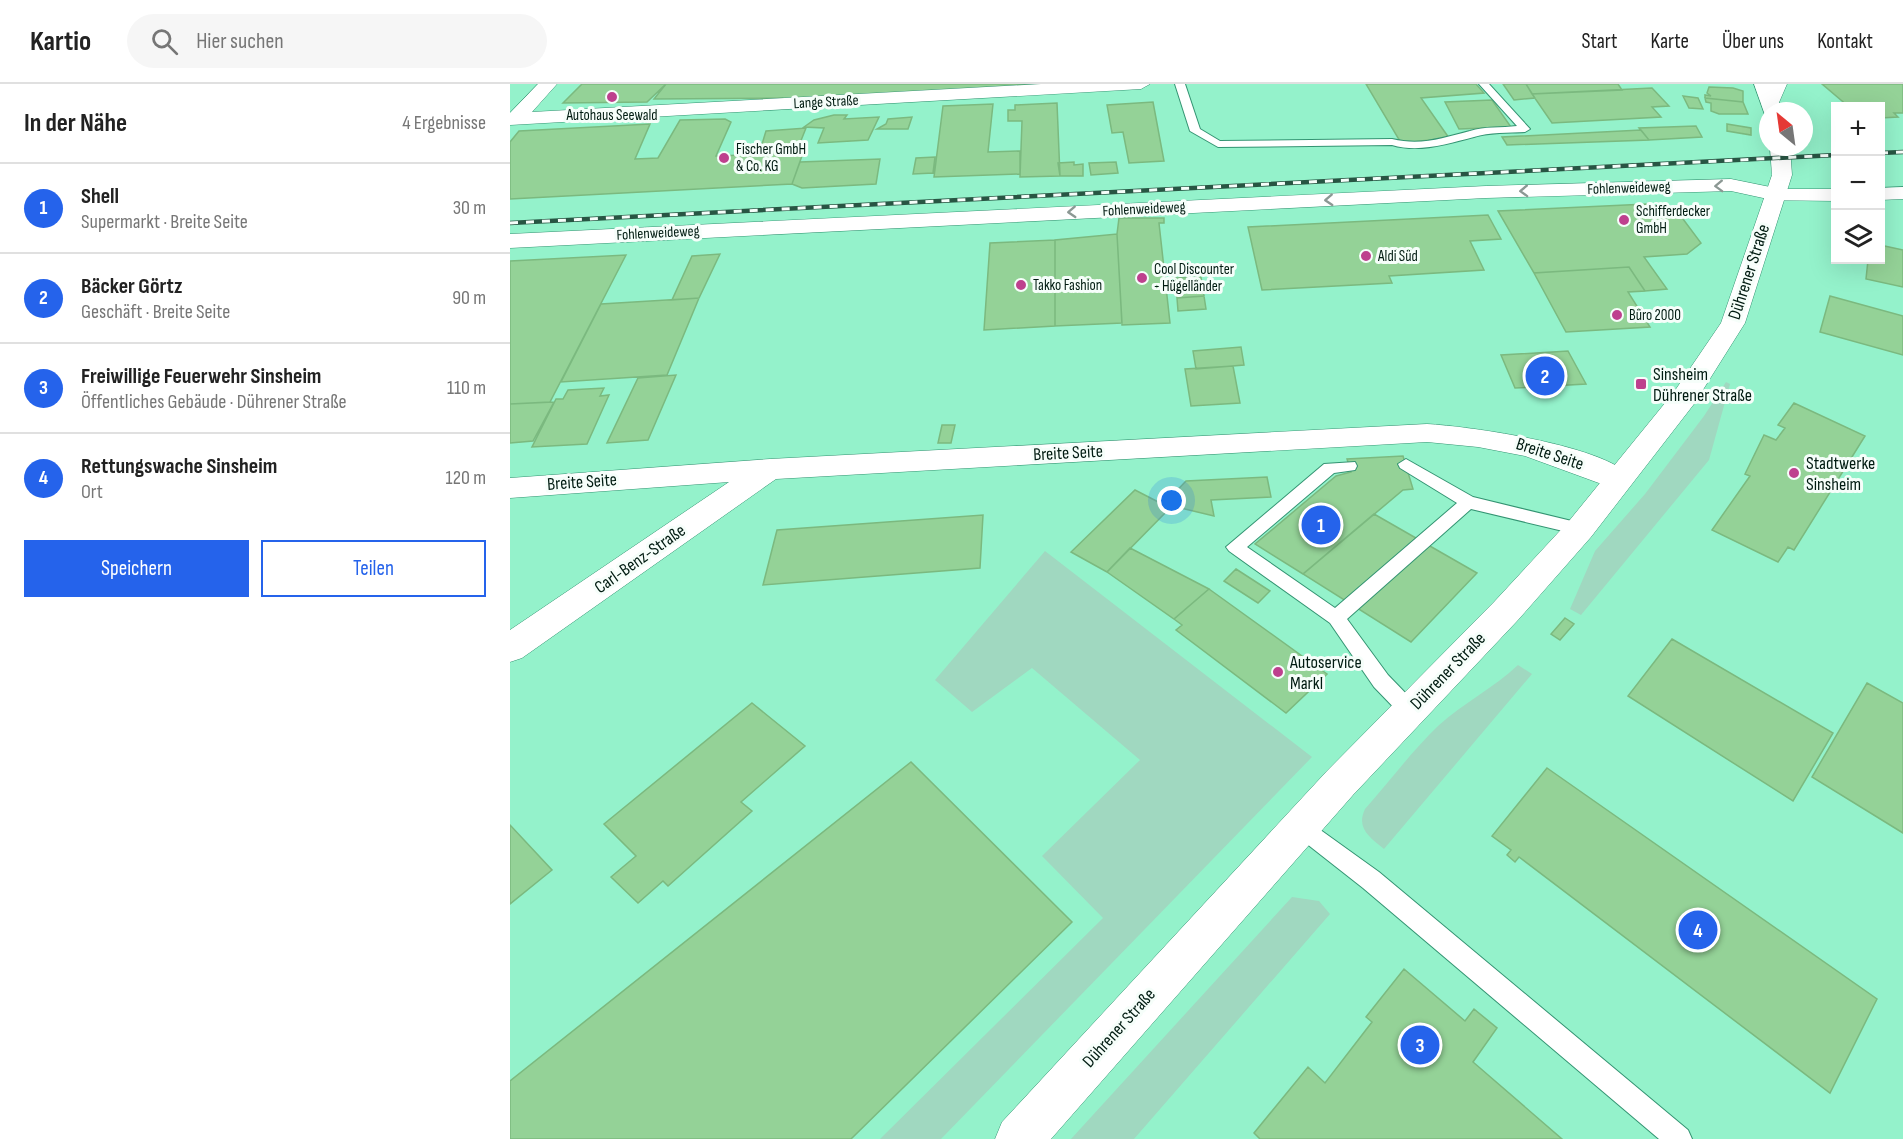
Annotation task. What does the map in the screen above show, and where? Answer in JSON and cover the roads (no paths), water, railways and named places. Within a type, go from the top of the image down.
[{"type":"street","points":[[512,119],[548,84]]},
{"type":"street","name":"Lange Straße","points":[[512,119],[669,109],[774,111],[1141,84]]},
{"type":"street","points":[[1763,84],[1769,102]]},
{"type":"street","points":[[1773,102],[1778,84]]},
{"type":"street","name":"Dührener Straße","points":[[1019,1139],[1301,826],[1580,529],[1684,398],[1733,323],[1764,223],[1777,195],[1782,175],[1781,156]]},
{"type":"street","name":"Fohlenweideweg","points":[[510,241],[1509,191],[1731,185],[1777,195],[1831,195]]},
{"type":"street","points":[[1885,194],[1903,193]]},
{"type":"street","name":"Breite Seite","points":[[510,488],[770,469],[1427,433],[1508,440],[1584,464],[1618,480]]},
{"type":"street","name":"Carl-Benz-Straße","points":[[510,648],[770,469]]},
{"type":"lane","points":[[1180,84],[1195,132],[1218,144],[1392,142],[1406,146],[1454,141],[1473,133],[1525,129],[1484,84]]},
{"type":"lane","points":[[1406,464],[1468,502],[1580,529]]},
{"type":"lane","points":[[1349,466],[1330,468],[1235,547],[1336,618],[1381,681],[1410,711]]},
{"type":"lane","points":[[1336,618],[1468,502]]},
{"type":"lane","points":[[1301,826],[1371,880],[1679,1139]]},
{"type":"railway","points":[[1885,153],[1903,152]]},
{"type":"railway","points":[[510,223],[1831,155]]},
{"type":"place","name":"Autohaus Seewald","points":[[612,97]]},
{"type":"place","name":"Fischer GmbH & Co. KG","points":[[724,158]]},
{"type":"place","name":"Schifferdecker GmbH","points":[[1624,220]]},
{"type":"place","name":"Aldi Süd","points":[[1366,256]]},
{"type":"place","name":"Cool Discounter - Hügelländer","points":[[1142,278]]},
{"type":"place","name":"Takko Fashion","points":[[1021,285]]},
{"type":"place","name":"Büro 2000","points":[[1617,315]]},
{"type":"place","name":"Bäcker Görtz","points":[[1545,376]]},
{"type":"place","name":"Sinsheim Dührener Straße","points":[[1641,384]]},
{"type":"place","name":"Stadtwerke Sinsheim","points":[[1794,473]]},
{"type":"place","name":"Shell","points":[[1321,525]]},
{"type":"place","name":"Autoservice Markl","points":[[1278,672]]},
{"type":"place","name":"Rettungswache Sinsheim","points":[[1698,930]]},
{"type":"place","name":"Freiwillige Feuerwehr Sinsheim","points":[[1420,1045]]}]
